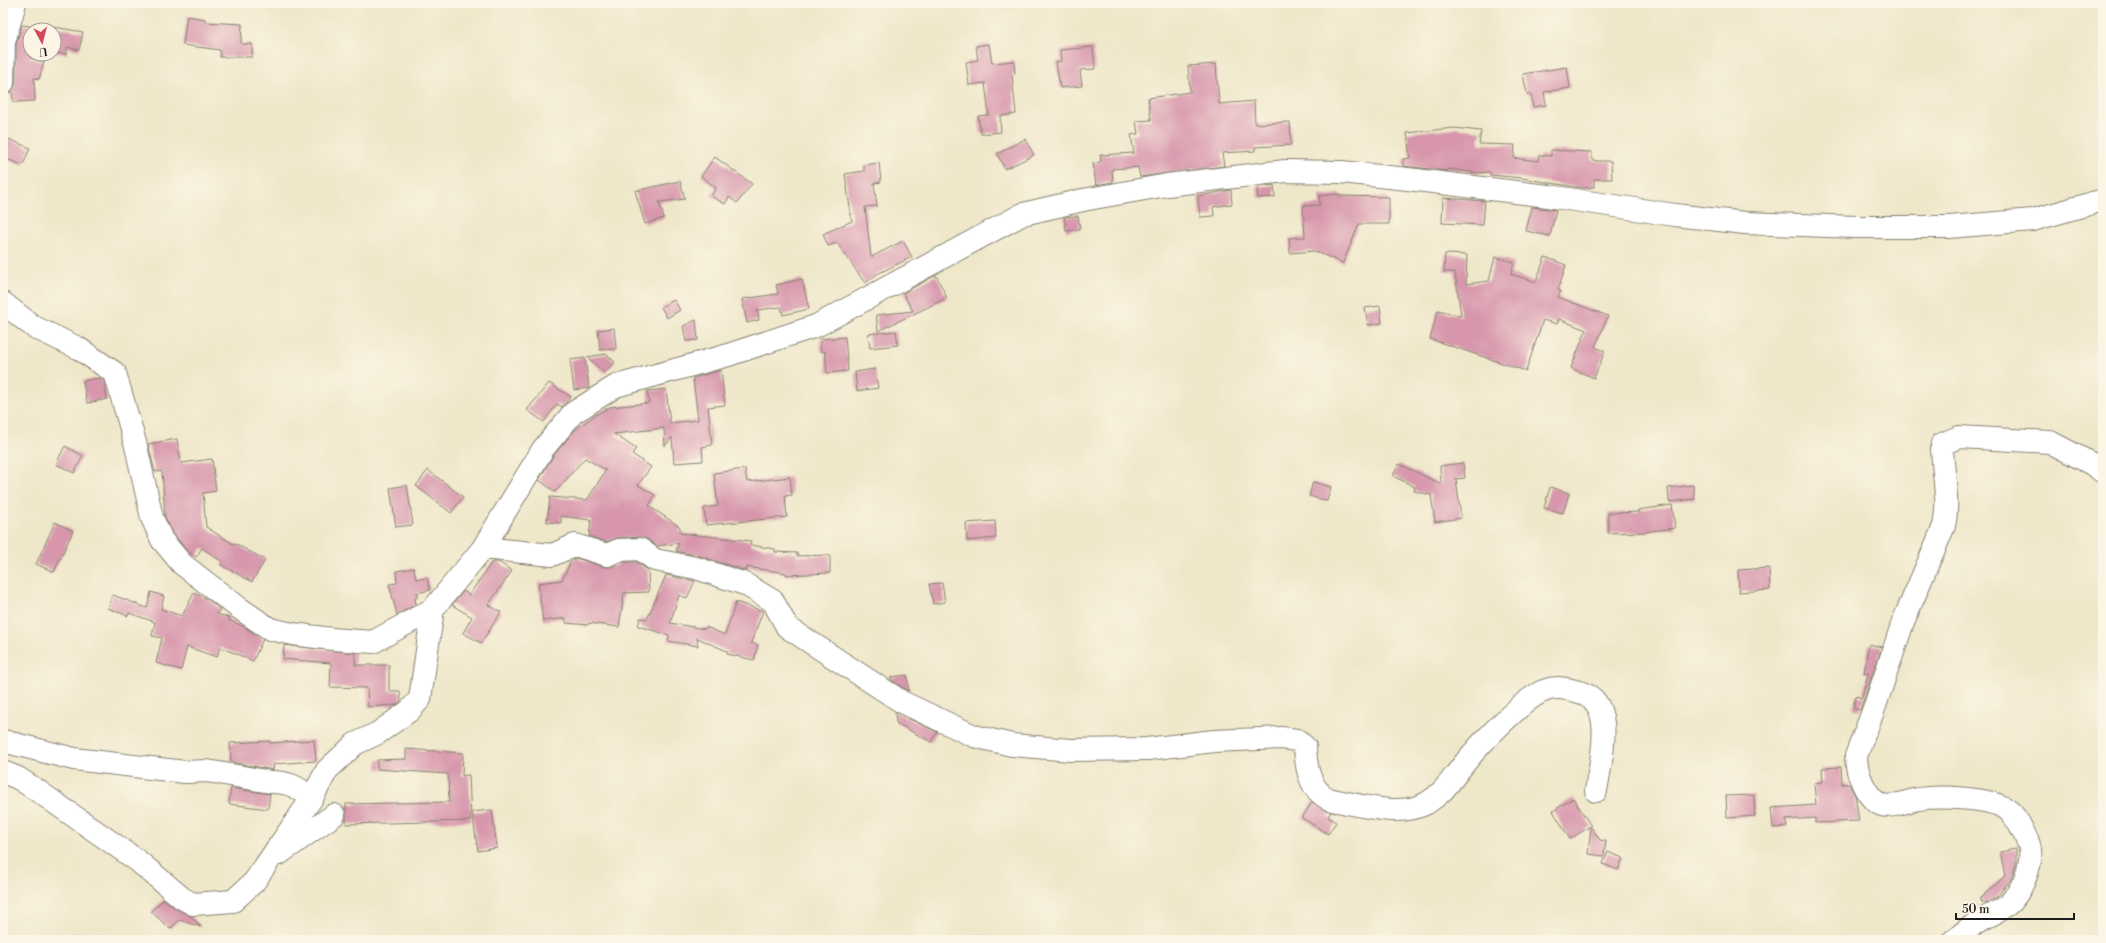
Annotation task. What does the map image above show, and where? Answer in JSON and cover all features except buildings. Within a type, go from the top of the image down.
[{"type":"street","points":[[3,84],[4,42],[15,3]]},
{"type":"street","points":[[3,304],[34,326],[78,348],[115,373],[136,446],[152,518],[162,540],[182,564],[239,608],[270,629],[332,639],[373,642],[433,609],[483,548],[543,449],[573,413],[616,386],[725,356],[816,326],[1023,214],[1083,200],[1167,185],[1285,170],[1341,172],[1408,178],[1548,196],[1675,216],[1761,224],[1856,227],[1949,227],[2033,220],[2103,200]]},
{"type":"street","points":[[1954,940],[1978,922],[2006,907],[2024,883],[2029,864],[2029,845],[2020,824],[2009,810],[1990,802],[1924,798],[1883,805],[1875,801],[1866,790],[1857,771],[1856,763],[1856,756],[1875,706],[1903,622],[1944,526],[1947,513],[1942,464],[1942,444],[1959,437],[2050,442],[2092,464],[2103,472]]},
{"type":"street","points":[[483,548],[552,555],[575,545],[607,555],[620,550],[640,549],[655,560],[696,568],[745,584],[773,601],[787,627],[902,702],[974,736],[1012,745],[1071,750],[1147,749],[1214,741],[1281,738],[1297,740],[1305,747],[1309,775],[1315,788],[1328,799],[1387,810],[1425,804],[1444,791],[1487,737],[1538,693],[1561,688],[1583,693],[1598,704],[1603,715],[1604,736],[1596,791]]},
{"type":"street","points":[[3,772],[18,778],[38,791],[138,861],[182,898],[193,904],[233,901],[254,882],[312,798],[327,770],[355,744],[378,733],[409,711],[420,699],[433,609]]},
{"type":"street","points":[[3,741],[74,759],[185,772],[207,771],[271,782],[280,782],[294,785],[312,798]]},
{"type":"street","points":[[265,864],[334,815]]}]
